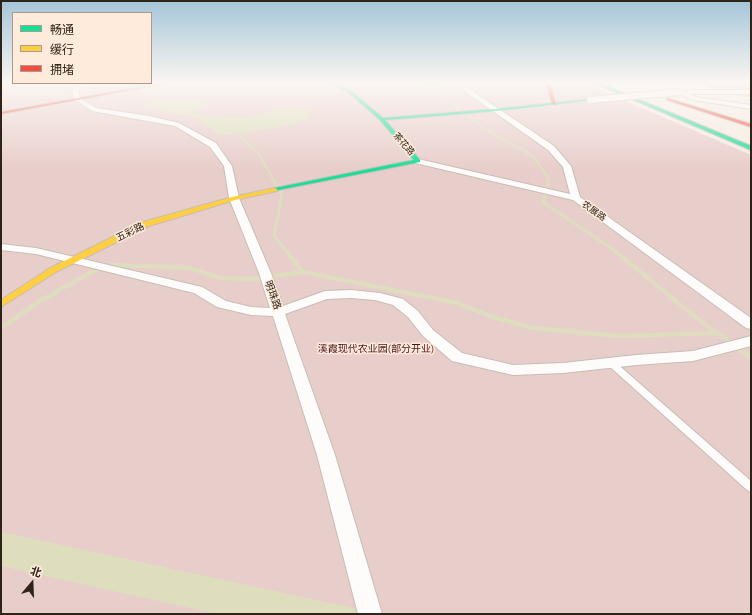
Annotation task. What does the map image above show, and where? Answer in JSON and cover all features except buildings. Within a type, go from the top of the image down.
[{"type":"main road","name":"茶花路","points":[[373,112],[382,119],[418,161]]},
{"type":"main road","points":[[382,119],[477,112]]},
{"type":"main road","points":[[662,112],[751,154]]},
{"type":"main road","points":[[664,112],[751,148]]},
{"type":"main road","points":[[685,112],[751,138]]},
{"type":"main road","points":[[705,112],[751,126]]},
{"type":"main road","name":"五彩路","points":[[1,304],[53,270],[146,224],[234,198],[418,161]]},
{"type":"street","name":"明珠路","points":[[106,112],[177,124],[213,145],[228,166],[234,198],[279,312],[326,455],[370,614]]},
{"type":"street","name":"农展路","points":[[498,112],[551,148],[567,166],[576,198],[751,324]]},
{"type":"street","points":[[418,161],[576,198]]},
{"type":"street","points":[[1,247],[36,251],[91,266],[198,290],[222,304],[251,311],[279,312],[325,295],[351,294],[376,296],[398,302],[413,314],[428,333],[457,357],[513,370],[563,368],[693,356],[746,342]]},
{"type":"lane","points":[[611,363],[751,486]]},
{"type":"green space","name":"溪霞现代农业园(部分开业)","points":[[1,112],[651,112],[751,155],[751,614],[1,614]]},
{"type":"shaded area","points":[[169,112],[193,112],[195,114],[239,118],[268,112],[309,112],[310,118],[281,127],[232,135],[220,135],[197,118]]},
{"type":"shaded area","points":[[1,532],[381,614],[218,614],[1,566]]},
{"type":"waterway","points":[[462,112],[485,129]]},
{"type":"waterway","points":[[483,128],[533,156],[549,179],[547,186]]},
{"type":"waterway","points":[[235,131],[258,153],[277,186]]},
{"type":"waterway","points":[[277,185],[282,194],[274,236],[292,258]]},
{"type":"waterway","points":[[548,185],[543,202],[624,258]]},
{"type":"waterway","points":[[291,257],[303,272]]},
{"type":"waterway","points":[[622,257],[717,333]]},
{"type":"waterway","points":[[1,328],[40,301],[99,268],[112,265],[190,268],[220,278],[251,279],[303,272]]},
{"type":"waterway","points":[[303,272],[457,303],[493,317],[533,328],[619,336],[717,333]]},
{"type":"waterway","points":[[717,333],[741,350]]},
{"type":"waterway","points":[[739,349],[751,358]]},
{"type":"traffic: fast","points":[[275,190],[418,161],[382,119],[373,112]]},
{"type":"traffic: fast","points":[[382,119],[474,112]]},
{"type":"traffic: fast","points":[[664,112],[751,148]]},
{"type":"traffic: slow","points":[[1,304],[53,270],[146,224],[234,198],[275,190]]},
{"type":"traffic: jam","points":[[1,113],[8,112]]},
{"type":"traffic: jam","points":[[707,112],[751,126]]}]
